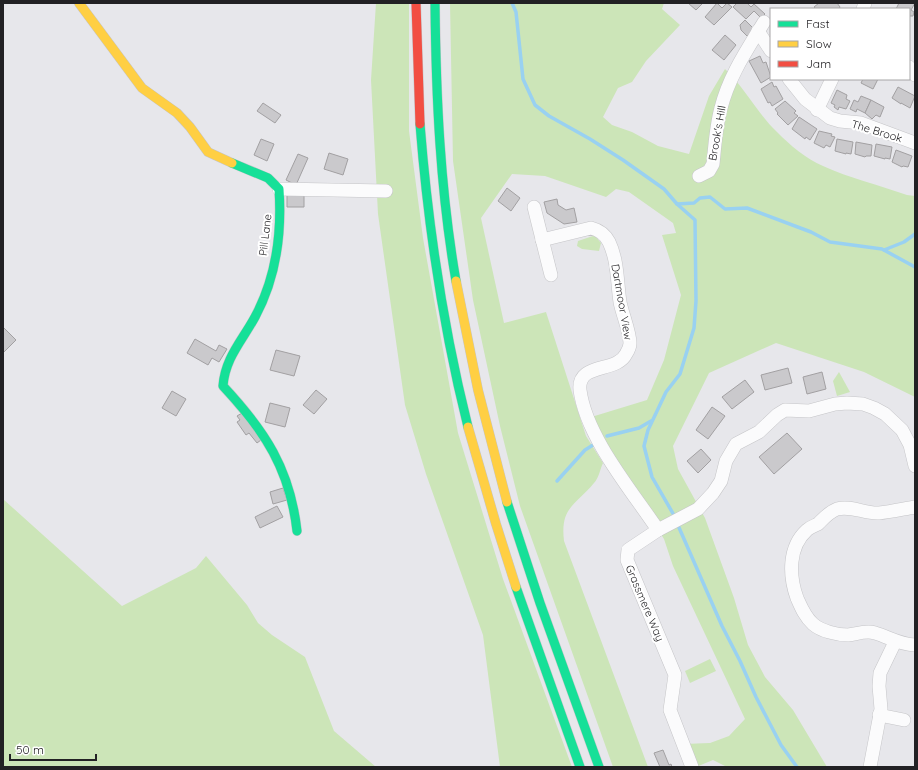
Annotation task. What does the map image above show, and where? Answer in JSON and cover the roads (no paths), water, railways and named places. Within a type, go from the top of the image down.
[{"type":"main road","points":[[79,3],[142,88],[177,114],[190,128],[208,152],[268,178],[279,189]]},
{"type":"main road","points":[[416,3],[416,48],[422,153],[434,248],[451,348],[472,440],[504,551],[580,767]]},
{"type":"main road","points":[[435,3],[440,147],[450,246],[466,337],[489,438],[523,553],[599,767]]},
{"type":"main road","name":"Pill Lane","points":[[279,189],[280,228],[276,254],[255,318],[228,359],[223,374],[223,386],[244,407],[264,434],[278,463],[294,505],[297,530]]},
{"type":"street","name":"Brook's Hill","points":[[699,176],[709,171],[713,164],[720,108],[741,58],[761,26],[770,48]]},
{"type":"street","name":"The Brook","points":[[790,80],[805,99],[817,110],[830,118],[861,124],[915,142]]},
{"type":"street","points":[[817,110],[832,80]]},
{"type":"street","points":[[279,189],[386,191]]},
{"type":"street","points":[[534,207],[551,275]]},
{"type":"street","name":"Dartmoor View","points":[[542,240],[591,228],[604,234],[609,242],[618,276],[620,301],[630,343],[625,356],[616,363],[586,373],[581,380],[580,390],[596,438],[664,527]]},
{"type":"street","name":"Grassmere Way","points":[[692,767],[670,710],[676,675],[627,560],[628,550],[664,527],[698,509],[713,493],[721,481],[728,456],[736,444],[759,432],[776,414],[785,410],[809,411],[835,404],[847,403],[863,404],[874,408],[885,414],[902,430],[910,445],[915,466]]},
{"type":"street","points":[[915,507],[879,513],[864,513],[850,508],[838,509],[828,514],[807,530],[798,543],[792,560],[791,579],[794,590],[806,616],[814,624],[833,632],[847,635],[861,632],[874,632],[895,642],[915,645]]},
{"type":"street","points":[[870,767],[881,709],[879,686],[880,673],[895,642]]},
{"type":"street","points":[[879,715],[904,720]]},
{"type":"waterway","points":[[512,3],[516,12],[523,79],[535,105],[549,116],[623,160],[664,189],[677,204],[694,203],[700,198],[710,197],[725,209],[747,208],[811,232],[830,242],[882,249],[915,267]]},
{"type":"waterway","points":[[675,517],[652,477],[644,446],[648,430],[666,392],[680,374],[694,328],[696,301],[695,220],[677,204]]},
{"type":"waterway","points":[[884,250],[904,242],[915,234]]},
{"type":"waterway","points":[[607,436],[639,428],[651,421]]},
{"type":"waterway","points":[[557,481],[585,450],[593,445]]},
{"type":"waterway","points":[[677,523],[722,626],[756,697],[781,745],[797,767]]}]
